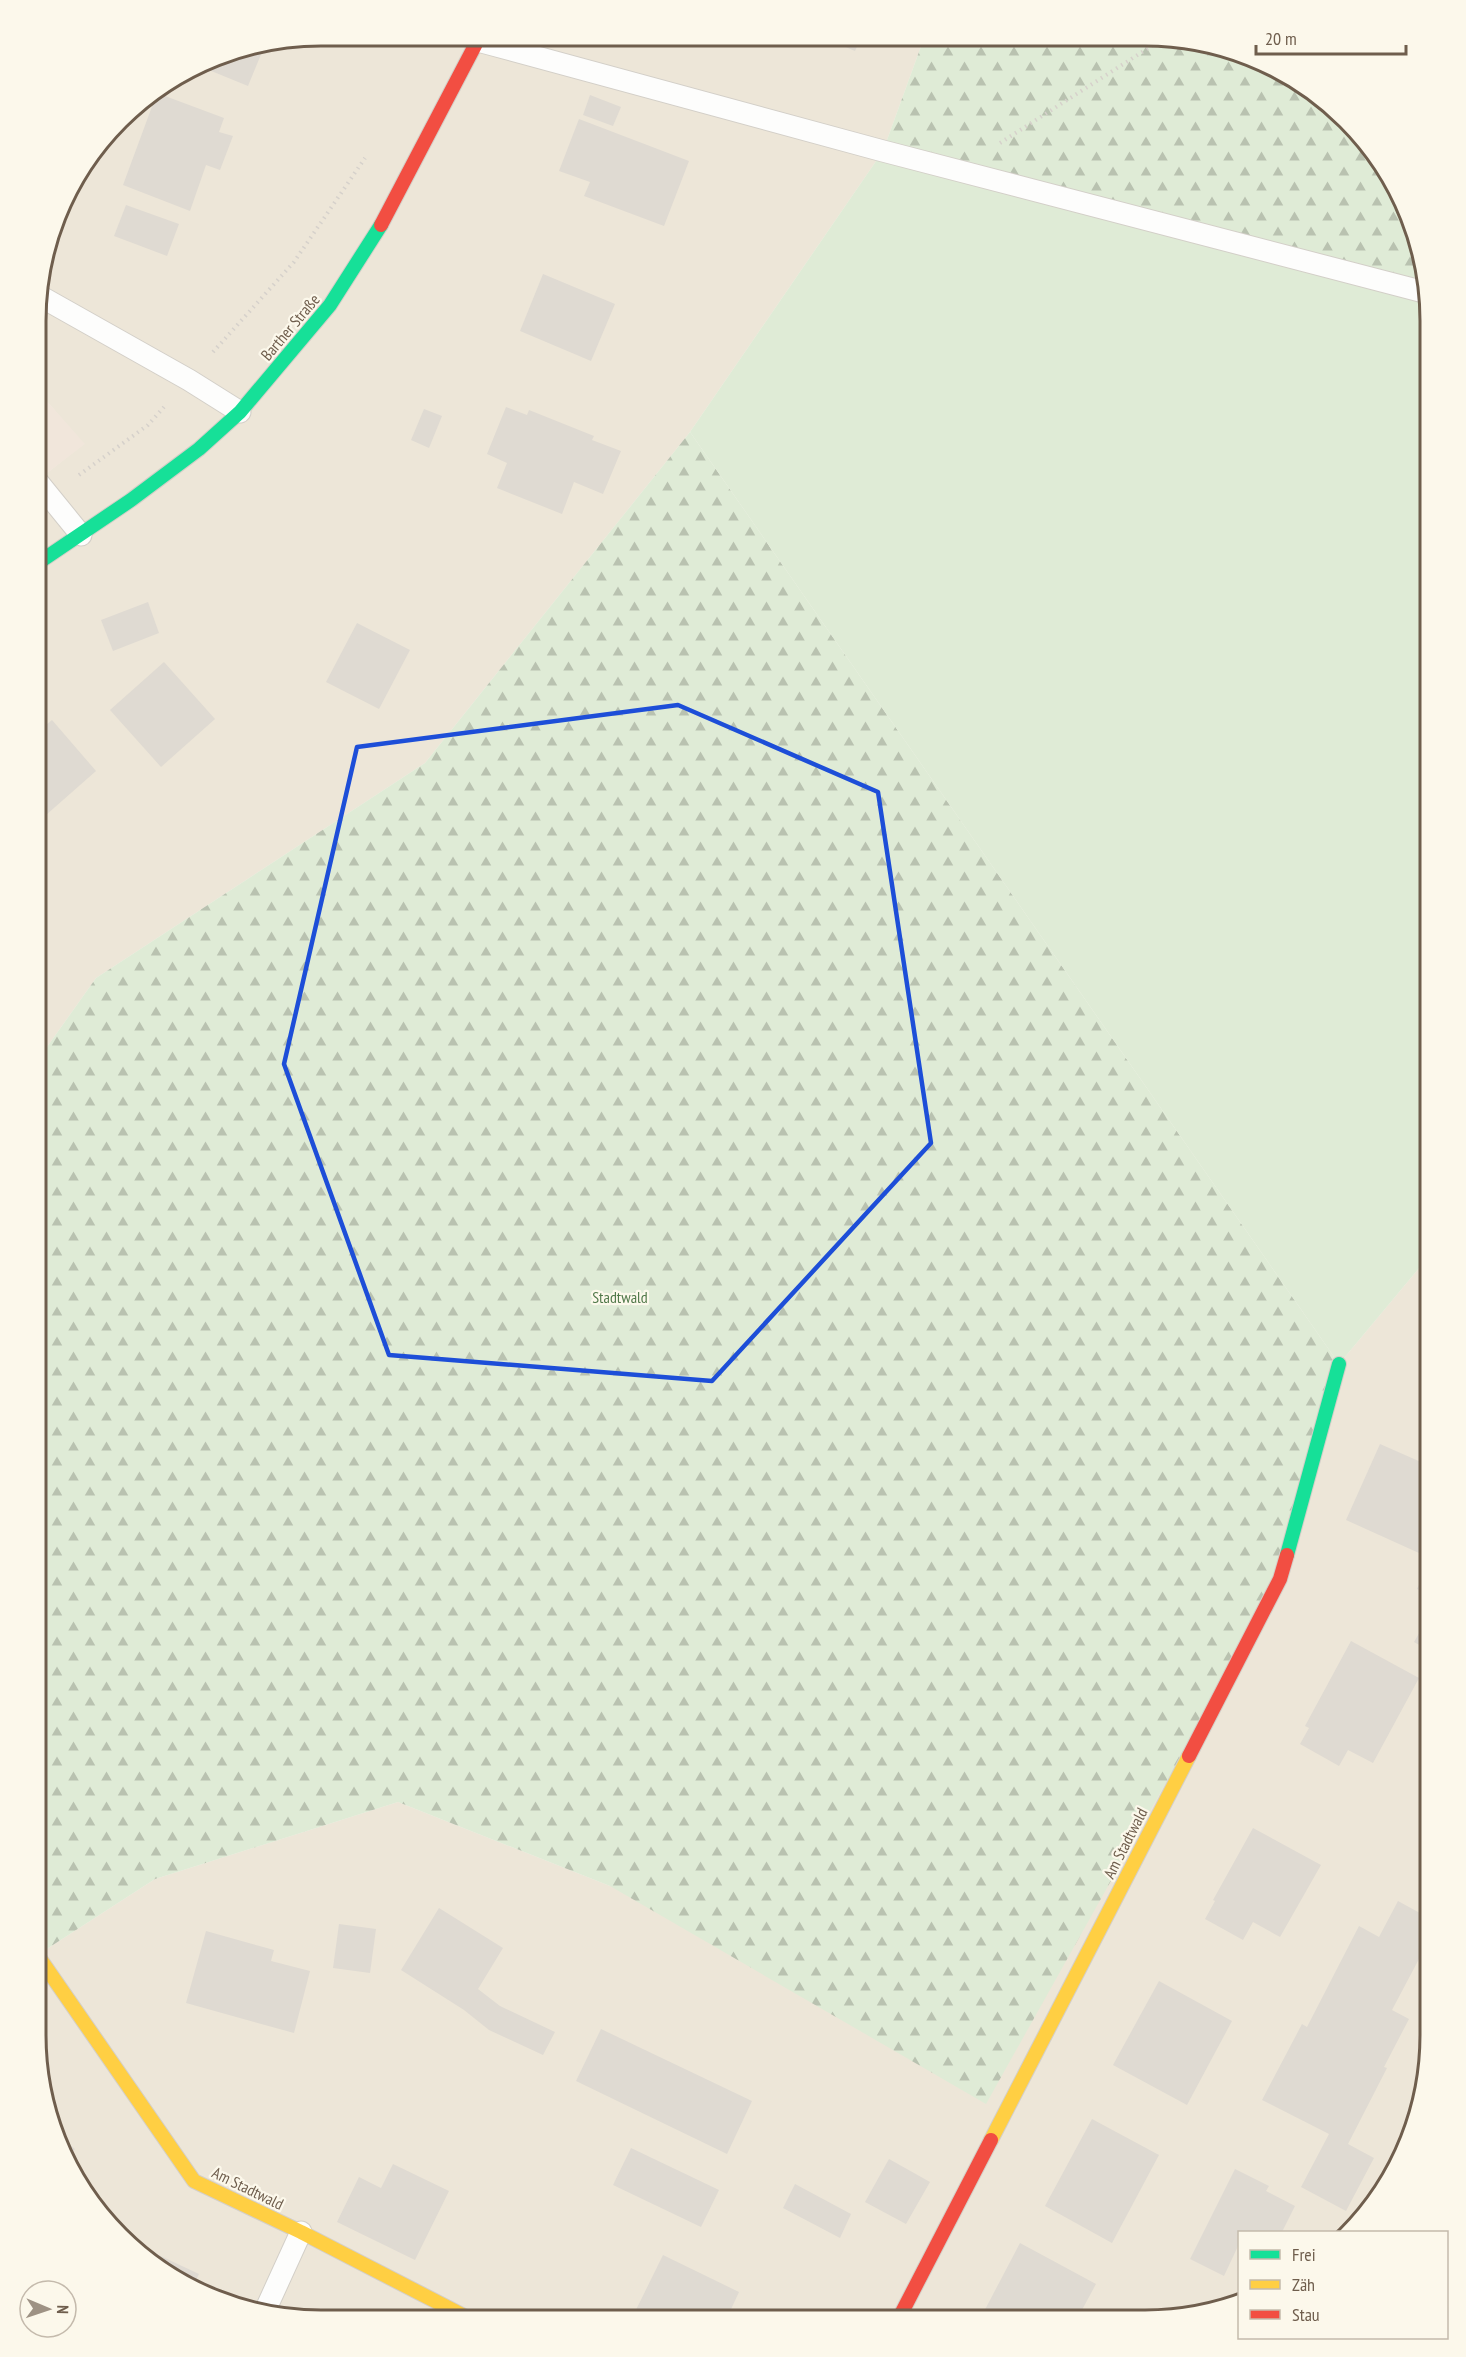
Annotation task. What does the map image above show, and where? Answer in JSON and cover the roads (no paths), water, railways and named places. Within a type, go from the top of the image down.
[{"type":"street","name":"Barther Straße","points":[[46,558],[199,449],[240,412],[330,305],[387,216],[475,46]]},
{"type":"street","name":"Am Stadtwald","points":[[903,2310],[1280,1579],[1339,1364]]},
{"type":"street","name":"Am Stadtwald","points":[[46,1967],[194,2181],[301,2232],[453,2310]]},
{"type":"lane","points":[[505,46],[960,170],[1418,290]]},
{"type":"lane","points":[[47,301],[189,380],[240,412]]},
{"type":"lane","points":[[46,491],[81,535]]},
{"type":"lane","points":[[268,2305],[301,2232]]},
{"type":"park label","name":"Stadtwald","points":[[620,1297]]}]
